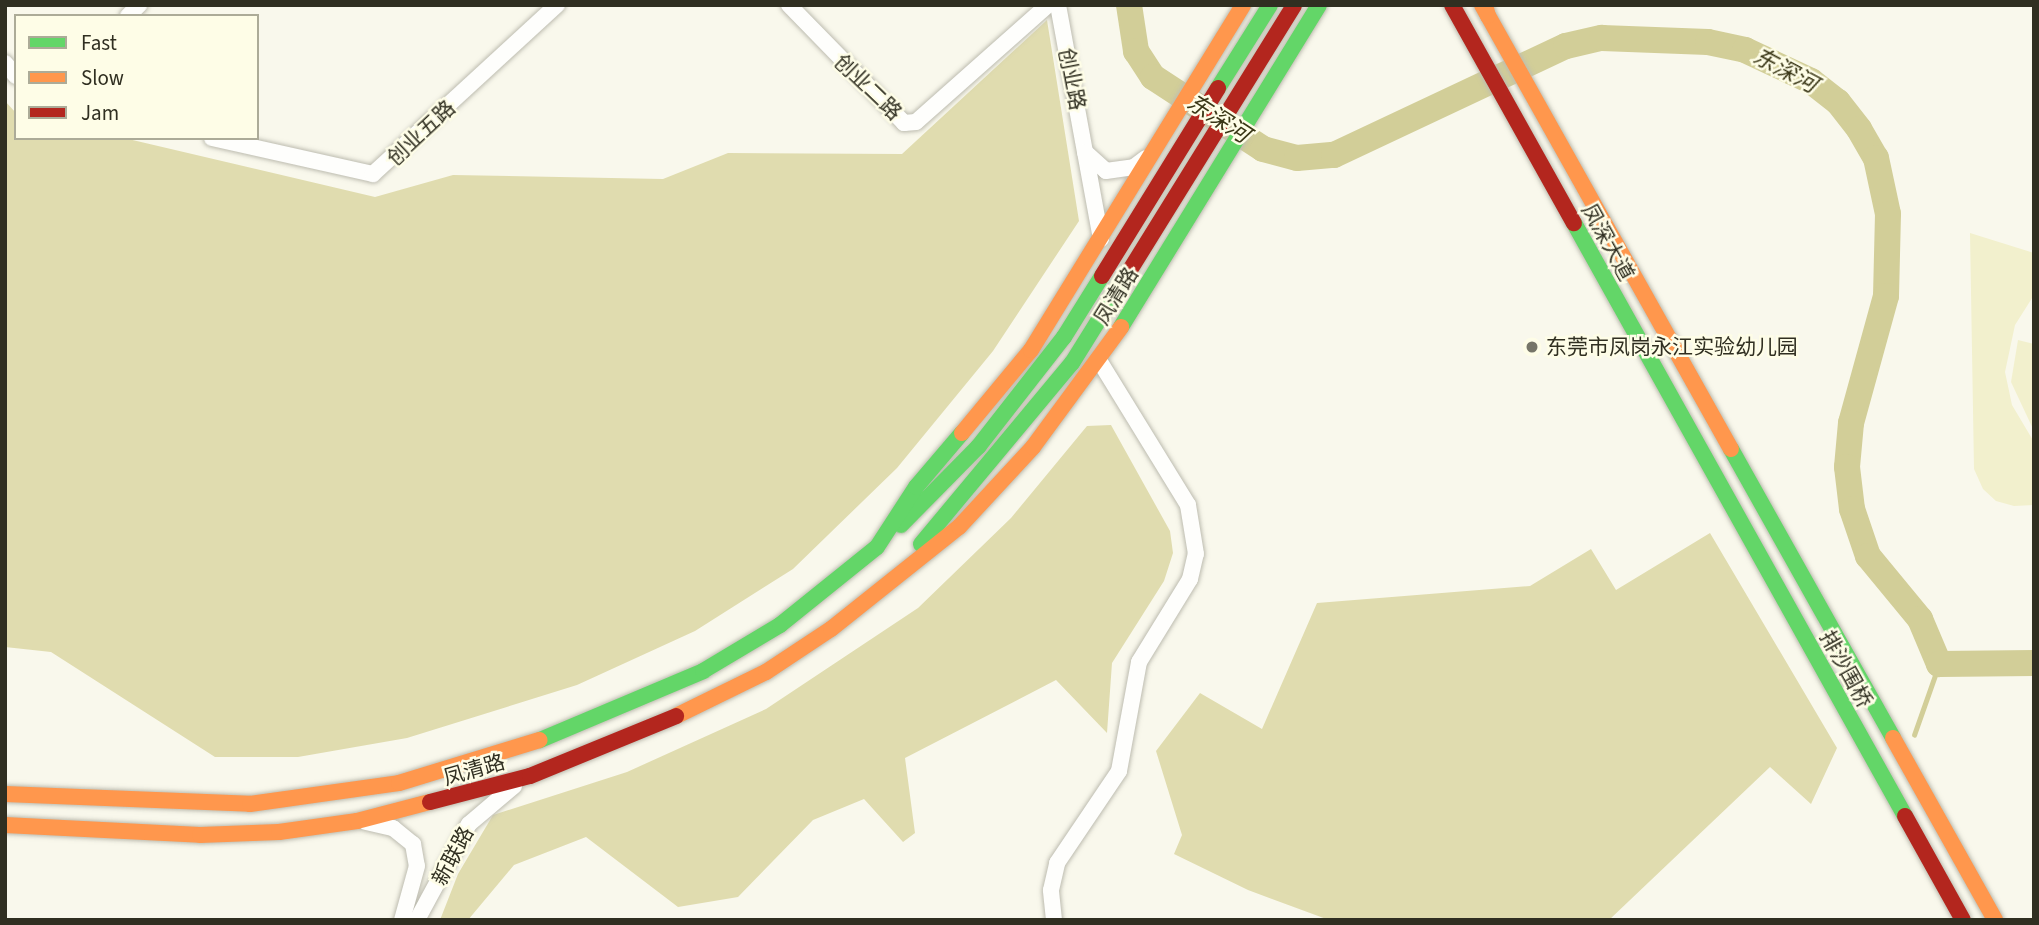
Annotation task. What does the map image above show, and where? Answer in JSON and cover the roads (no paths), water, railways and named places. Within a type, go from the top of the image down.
[{"type":"main road","name":"凤清路","points":[[877,547],[916,487],[1031,350],[1243,5]]},
{"type":"main road","name":"凤清路","points":[[5,794],[134,803],[250,804],[326,796],[447,770],[565,732],[703,671],[808,606],[930,500],[1023,394],[1102,277],[1270,5]]},
{"type":"main road","name":"凤清路","points":[[901,569],[1046,399],[1120,288],[1294,5]]},
{"type":"main road","name":"凤清路","points":[[5,825],[200,835],[279,832],[357,821],[530,776],[628,739],[766,671],[852,612],[901,569],[959,527],[988,498],[1100,362],[1319,5]]},
{"type":"main road","points":[[1302,34],[1331,5]]},
{"type":"main road","points":[[1445,5],[1464,25]]},
{"type":"main road","name":"凤深大道","points":[[1452,5],[1727,499]]},
{"type":"main road","name":"凤深大道","points":[[1485,9],[1749,482]]},
{"type":"main road","name":"排沙围桥","points":[[1749,482],[1995,920]]},
{"type":"main road","name":"排沙围桥","points":[[1727,499],[1963,920]]},
{"type":"street","name":"创业五路","points":[[221,140],[373,174],[557,5]]},
{"type":"street","name":"创业二路","points":[[789,5],[904,123],[916,122],[1048,5]]},
{"type":"street","name":"创业路","points":[[1058,5],[1101,239]]},
{"type":"street","points":[[1085,152],[1097,167],[1115,172],[1134,167],[1153,151]]},
{"type":"street","points":[[1054,920],[1051,890],[1058,863],[1119,771],[1139,662],[1190,579],[1196,554],[1188,505],[1100,362]]},
{"type":"street","name":"新联路","points":[[417,920],[469,824],[494,799],[530,776]]},
{"type":"street","name":"新联路","points":[[357,821],[393,828],[413,844],[417,866],[402,920]]},
{"type":"waterway","name":"东深河","points":[[1129,5],[1136,51],[1153,77],[1263,149],[1297,158],[1334,155],[1566,46],[1602,38],[1708,42],[1745,50],[1811,81],[1838,102],[1859,129],[1876,158],[1888,214],[1886,296],[1851,423],[1847,467],[1852,509],[1868,556],[1920,619],[1939,664],[2034,663]]},
{"type":"waterway","points":[[1914,735],[1939,664]]},
{"type":"place","name":"东莞市凤岗永江实验幼儿园","points":[[1532,347]]}]
